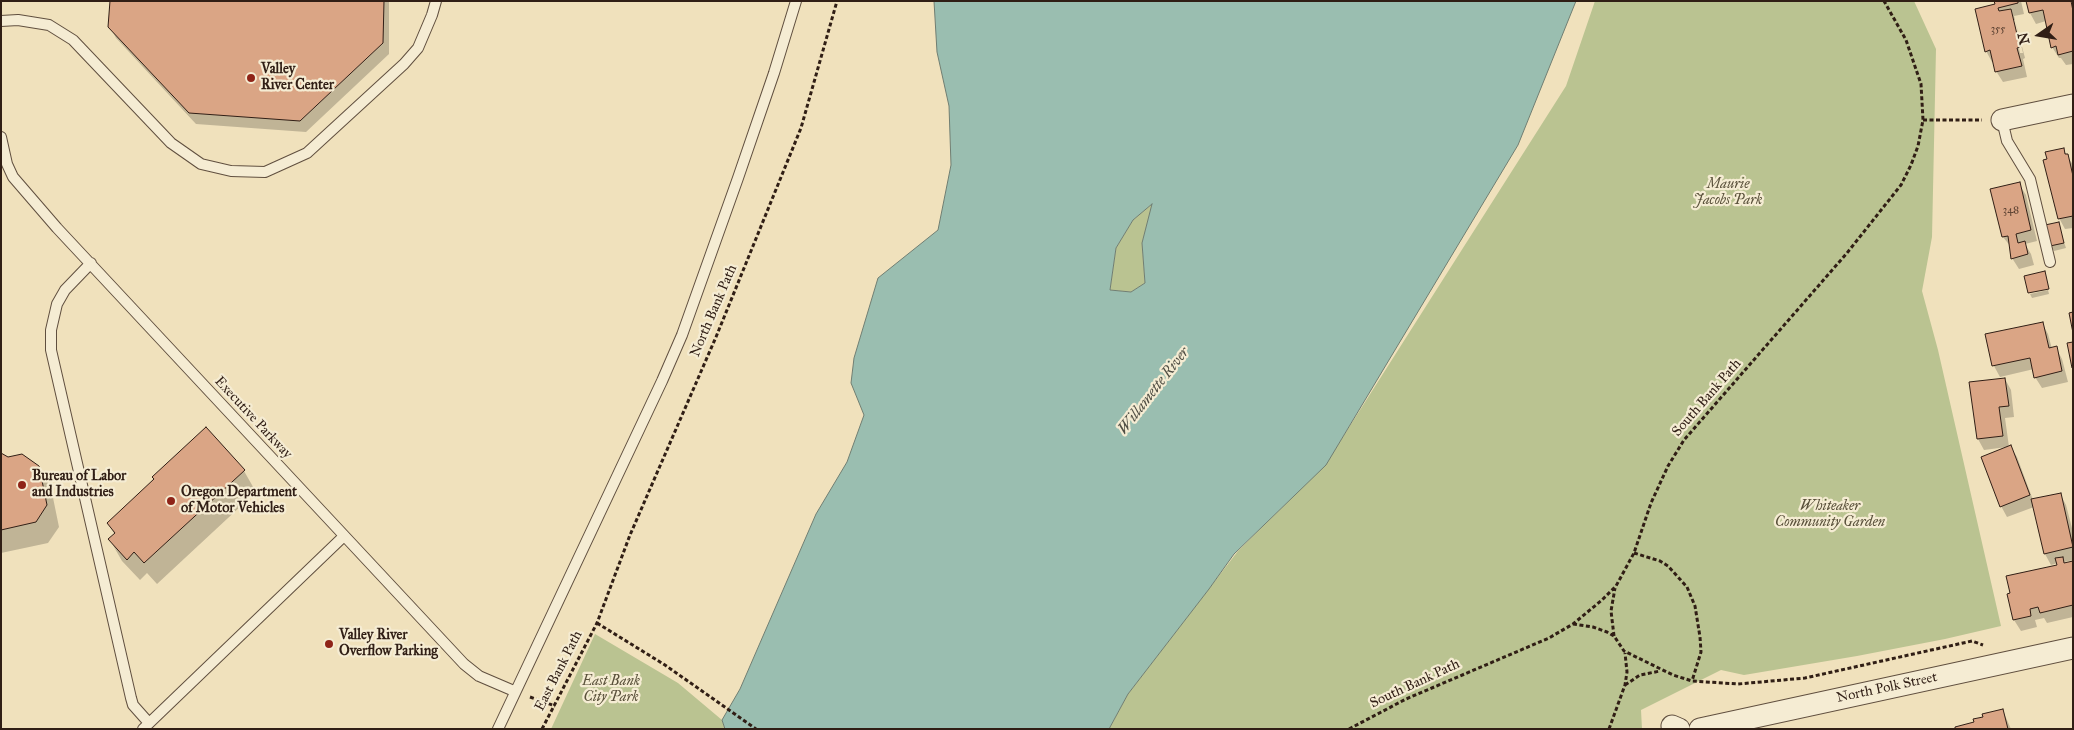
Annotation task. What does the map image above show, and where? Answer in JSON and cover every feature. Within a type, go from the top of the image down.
[{"type":"street","points":[[2002,120],[2073,105]]},
{"type":"street","name":"North Polk Street","points":[[1700,729],[2073,648]]},
{"type":"lane","points":[[1,21],[18,20],[49,25],[73,40],[127,94],[171,143],[201,164],[231,171],[265,172],[308,153],[404,64],[418,48],[436,1]]},
{"type":"lane","points":[[498,729],[514,691],[662,381],[682,334],[774,73],[796,1]]},
{"type":"lane","points":[[2002,120],[2007,141],[2030,179],[2050,262]]},
{"type":"lane","name":"Executive Parkway","points":[[1,137],[8,168],[16,183],[471,670],[479,676],[514,691]]},
{"type":"lane","points":[[91,263],[65,290],[57,304],[51,330],[51,350],[131,698],[146,726],[344,536]]},
{"type":"path","name":"North Bank Path","points":[[597,624],[630,535],[716,337],[801,128],[837,1]]},
{"type":"path","name":"South Bank Path","points":[[1349,729],[1406,699],[1549,638],[1572,624],[1616,586],[1634,553],[1651,503],[1668,466],[1684,440],[1847,253],[1901,185],[1918,146],[1923,120],[1923,102],[1917,70],[1906,40],[1884,1]]},
{"type":"path","points":[[1923,120],[2002,120]]},
{"type":"path","points":[[1634,553],[1660,561],[1668,566],[1687,587],[1695,606],[1701,652],[1692,681]]},
{"type":"path","points":[[1609,729],[1625,685],[1627,660],[1624,651],[1614,636],[1611,611],[1616,586]]},
{"type":"path","points":[[597,624],[666,665],[756,729]]},
{"type":"path","name":"East Bank Path","points":[[542,729],[555,706],[564,683],[597,624]]},
{"type":"path","points":[[1572,624],[1593,627],[1614,636]]},
{"type":"path","points":[[1624,651],[1663,671],[1692,681],[1738,684],[1790,680],[1831,673],[1972,641],[2009,662]]},
{"type":"path","points":[[1625,685],[1640,675],[1663,671]]},
{"type":"path","points":[[514,691],[555,706]]},
{"type":"green space","name":"Maurie Jacobs Park","points":[[1595,1],[1914,1],[1936,49],[1932,237],[1922,291],[1938,350],[2001,626],[1857,656],[1744,675],[1721,670],[1641,710],[1642,729],[1109,729],[1128,694],[1238,551],[1325,465],[1566,86]]},
{"type":"green space","points":[[1153,203],[1142,243],[1145,283],[1131,292],[1110,290],[1116,248],[1133,220]]},
{"type":"green space","name":"East Bank City Park","points":[[595,634],[678,683],[722,720],[725,729],[551,729]]},
{"type":"water","name":"Willamette River","points":[[934,1],[1576,1],[1518,145],[1326,465],[1234,554],[1128,694],[1109,729],[725,729],[722,720],[740,689],[816,514],[847,462],[864,415],[851,383],[854,358],[878,278],[938,230],[951,165],[949,106],[937,52]],"holes":[[[1152,204],[1142,243],[1145,283],[1131,292],[1110,290],[1116,248],[1133,220]]]},
{"type":"building","name":"Valley River Center","points":[[110,1],[384,1],[383,43],[300,121],[189,113],[108,27]]},
{"type":"building","points":[[1994,1],[2018,1],[2018,3],[1998,8],[1999,11],[2011,9],[2020,47],[2017,48],[2022,66],[1995,72],[1990,50],[1985,52],[1975,9],[1995,4]]},
{"type":"building","points":[[2026,1],[2071,1],[2073,11],[2073,51],[2058,55],[2056,46],[2051,48],[2043,10],[2029,13]]},
{"type":"building","points":[[2064,148],[2065,154],[2068,154],[2073,176],[2073,216],[2058,219],[2043,160],[2047,159],[2045,152]]},
{"type":"building","points":[[2020,182],[2031,230],[2016,234],[2018,243],[2025,241],[2028,254],[2011,259],[2008,236],[2002,237],[1990,189]]},
{"type":"building","points":[[2059,222],[2064,243],[2050,246],[2045,225]]},
{"type":"building","points":[[2045,271],[2049,289],[2028,293],[2024,276]]},
{"type":"building","points":[[2073,312],[2073,333],[2069,313]]},
{"type":"building","points":[[2043,322],[2049,348],[2057,346],[2062,371],[2034,378],[2030,358],[1992,366],[1985,334]]},
{"type":"building","points":[[2073,342],[2073,368],[2072,368],[2067,343]]},
{"type":"building","points":[[2005,378],[2009,406],[1999,407],[2003,436],[1977,439],[1969,382]]},
{"type":"building","name":"Oregon Department of Motor Vehicles","points":[[206,427],[245,470],[144,563],[134,552],[127,560],[108,539],[115,533],[107,523],[154,479],[152,477]]},
{"type":"building","points":[[2011,445],[2030,495],[2000,507],[1981,457]]},
{"type":"building","name":"Bureau of Labor and Industries","points":[[1,453],[8,457],[22,454],[39,466],[47,505],[36,522],[1,530]]},
{"type":"building","points":[[2061,493],[2073,547],[2044,554],[2031,499]]},
{"type":"building","points":[[2063,557],[2064,563],[2073,561],[2073,605],[2040,613],[2038,607],[2030,609],[2031,616],[2013,620],[2007,594],[2010,593],[2006,576],[2057,565],[2055,558]]},
{"type":"building","points":[[2003,709],[2008,729],[1955,729],[1955,727],[1974,722],[1973,719],[1983,717],[1982,714]]},
{"type":"place","name":"Valley River Center","points":[[251,78]]},
{"type":"place","name":"Bureau of Labor and Industries","points":[[22,485]]},
{"type":"place","name":"Oregon Department of Motor Vehicles","points":[[171,501]]},
{"type":"place","name":"Valley River Overflow Parking","points":[[329,644]]},
{"type":"park label","name":"Whiteaker Community Garden","points":[[1830,516]]}]
